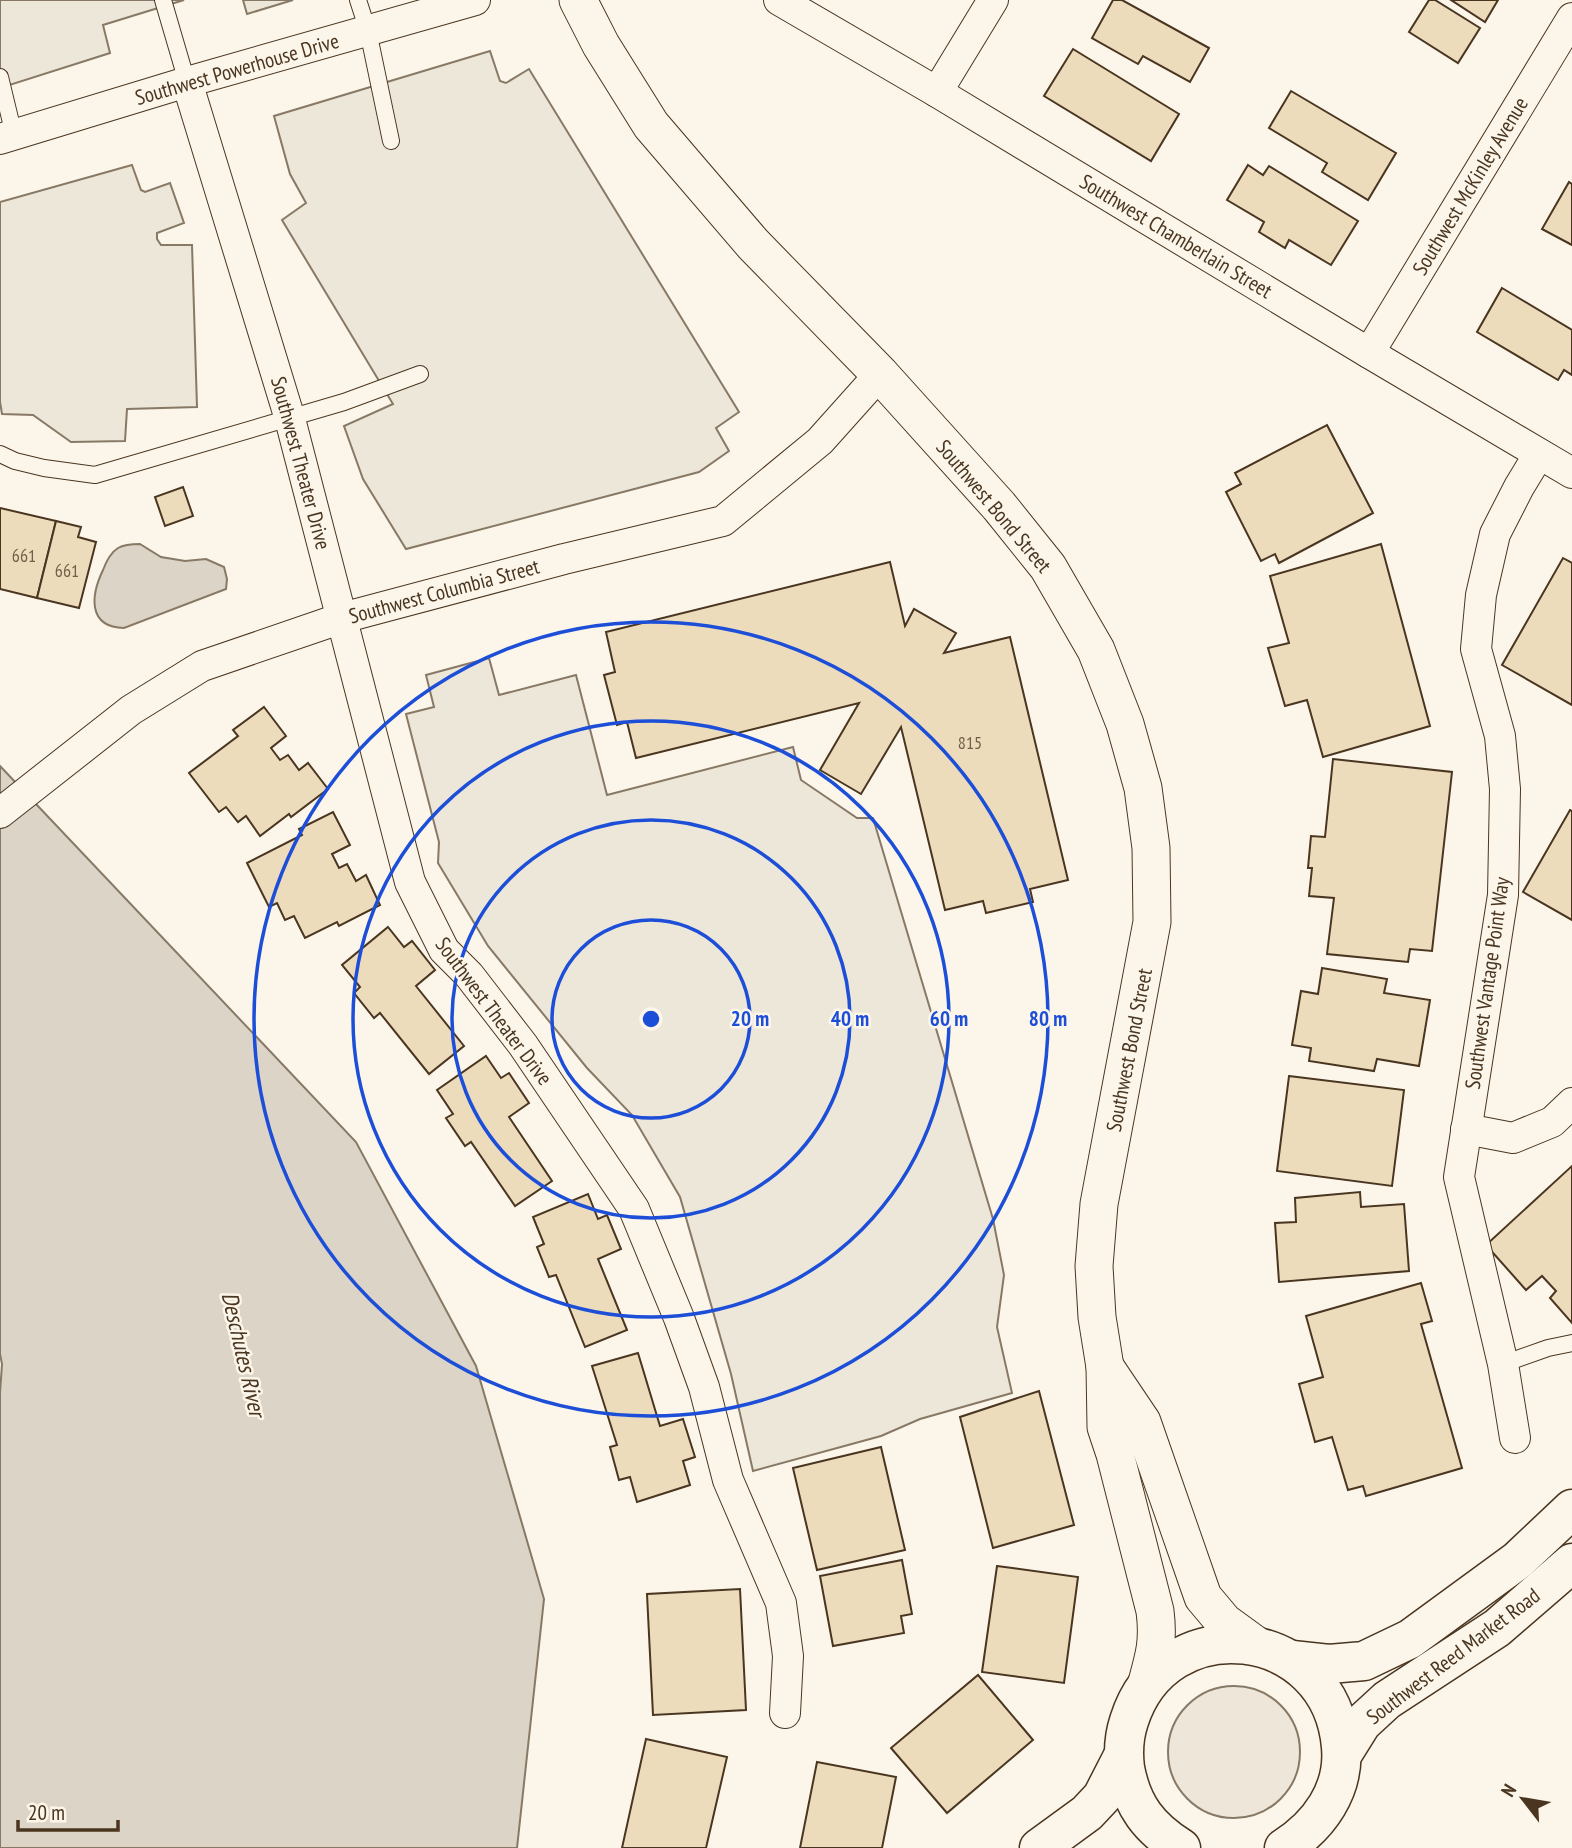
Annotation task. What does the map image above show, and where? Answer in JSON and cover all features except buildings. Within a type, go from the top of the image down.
[{"type":"main road","name":"Southwest Reed Market Road","points":[[1292,1660],[1329,1664],[1364,1661],[1410,1639],[1518,1560],[1572,1509]]},
{"type":"main road","name":"Southwest Reed Market Road","points":[[1342,1755],[1362,1723],[1387,1700],[1497,1628],[1572,1563]]},
{"type":"main road","points":[[1181,1848],[1161,1836],[1141,1813],[1128,1786],[1123,1756],[1126,1731],[1133,1707],[1146,1686],[1169,1664],[1195,1650],[1226,1644],[1257,1646],[1292,1660],[1309,1674],[1323,1692],[1334,1712],[1340,1733],[1342,1755],[1338,1778],[1317,1833],[1300,1838],[1284,1848]]},
{"type":"main road","points":[[1039,1848],[1087,1813],[1102,1797],[1123,1756]]},
{"type":"main road","points":[[1132,1848],[1167,1848]]},
{"type":"street","name":"Southwest Powerhouse Drive","points":[[7,137],[187,82],[475,0]]},
{"type":"street","name":"Southwest Bond Street","points":[[578,0],[601,46],[651,125],[754,244],[880,374],[999,506],[1048,567],[1096,650],[1125,724],[1143,788],[1151,848],[1152,922],[1099,1204],[1094,1266],[1097,1317],[1105,1367],[1105,1427],[1115,1454],[1155,1611],[1158,1633],[1146,1686]]},
{"type":"street","name":"Southwest Chamberlain Street","points":[[779,0],[1572,473]]},
{"type":"street","points":[[937,92],[993,0]]},
{"type":"street","name":"Southwest McKinley Avenue","points":[[1369,354],[1572,18]]},
{"type":"street","name":"Southwest Theater Drive","points":[[187,82],[290,419],[410,882],[444,950],[469,975],[523,1045],[634,1209],[704,1387],[727,1480],[781,1603],[788,1656],[785,1713]]},
{"type":"street","name":"Southwest Columbia Street","points":[[0,813],[131,710],[202,666],[342,618],[564,559],[723,521],[820,441],[880,374]]},
{"type":"street","name":"Southwest Vantage Point Way","points":[[1515,1438],[1503,1364],[1459,1177],[1503,895],[1505,789],[1500,736],[1476,649],[1480,595],[1495,534],[1539,454]]},
{"type":"street","points":[[1466,1129],[1513,1138],[1552,1122],[1572,1102]]},
{"type":"street","name":"Southwest Bond Street","points":[[1105,1367],[1142,1422],[1203,1597],[1224,1622],[1257,1646]]},
{"type":"lane","points":[[163,0],[187,82]]},
{"type":"lane","points":[[358,0],[368,31],[391,141]]},
{"type":"lane","points":[[0,77],[7,137]]},
{"type":"lane","points":[[0,454],[15,461],[44,468],[95,475],[290,419],[420,374]]},
{"type":"lane","points":[[1503,1364],[1548,1348],[1572,1343]]},
{"type":"shaded area","points":[[0,0],[184,0],[103,25],[110,53],[0,88]]},
{"type":"shaded area","points":[[243,0],[293,0],[247,14]]},
{"type":"shaded area","points":[[490,51],[500,81],[506,83],[529,69],[739,412],[716,428],[729,451],[699,472],[406,549],[363,479],[344,426],[393,404],[282,220],[306,203],[290,174],[274,116]]},
{"type":"shaded area","points":[[132,165],[141,190],[145,192],[170,183],[184,223],[157,233],[161,245],[192,245],[197,407],[127,409],[125,441],[71,442],[33,415],[2,414],[0,202]]},
{"type":"shaded area","points":[[489,658],[499,695],[576,675],[607,795],[793,747],[801,780],[857,818],[873,818],[993,1219],[1004,1275],[997,1327],[1012,1393],[920,1419],[881,1436],[753,1471],[731,1374],[680,1197],[632,1115],[587,1068],[488,946],[438,863],[439,842],[406,714],[434,707],[426,675]]},
{"type":"shaded area","points":[[1234,1686],[1259,1691],[1281,1705],[1295,1727],[1300,1752],[1295,1777],[1281,1799],[1259,1813],[1234,1818],[1209,1813],[1187,1799],[1173,1777],[1168,1752],[1173,1727],[1187,1705],[1209,1691]]},
{"type":"water","points":[[140,544],[161,557],[185,561],[206,559],[224,567],[226,589],[124,628],[103,622],[95,608],[95,599],[105,564],[118,548]]},
{"type":"water","name":"Deschutes River","points":[[0,766],[356,1142],[476,1366],[544,1599],[517,1848],[0,1848]]}]
